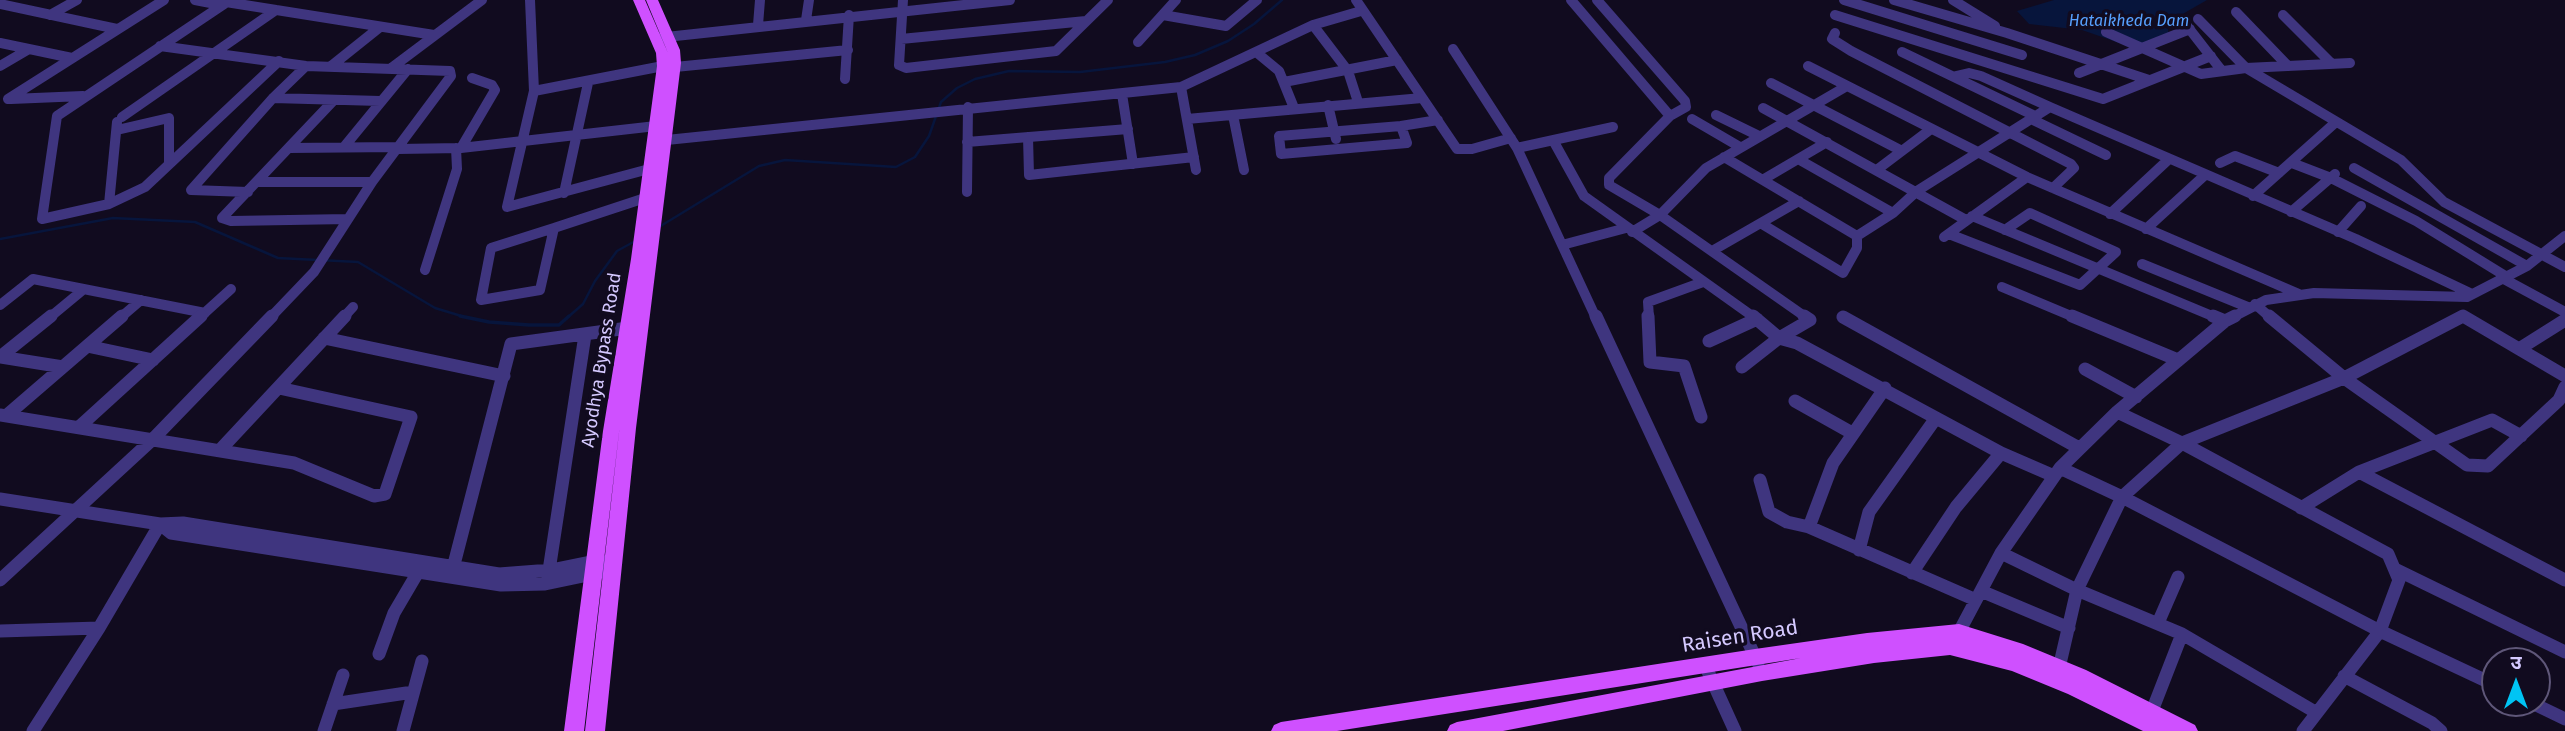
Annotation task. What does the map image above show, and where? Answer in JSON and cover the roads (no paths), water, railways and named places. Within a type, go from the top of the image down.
[{"type":"main road","name":"Ayodhya Bypass Road","points":[[639,0],[663,37]]},
{"type":"main road","name":"Ayodhya Bypass Road","points":[[648,207],[660,141],[669,66],[652,0]]},
{"type":"main road","name":"Ayodhya Bypass Road","points":[[595,731],[645,257],[649,169],[660,141]]},
{"type":"main road","name":"Ayodhya Bypass Road","points":[[574,731],[611,431],[628,328],[645,257]]},
{"type":"main road","name":"Raisen Road","points":[[1957,640],[2075,688],[2163,731]]},
{"type":"main road","name":"Raisen Road","points":[[1282,731],[1759,665],[1874,655],[1957,640],[2016,650],[2152,711],[2189,731]]},
{"type":"main road","name":"Raisen Road","points":[[1457,731],[1709,673]]},
{"type":"street","points":[[5,5],[20,0]]},
{"type":"street","points":[[50,15],[77,0]]},
{"type":"street","points":[[4,100],[164,0]]},
{"type":"street","points":[[195,0],[226,2],[434,35]]},
{"type":"street","points":[[390,69],[482,0]]},
{"type":"street","points":[[530,0],[534,91],[507,207],[649,169]]},
{"type":"street","points":[[758,25],[760,0]]},
{"type":"street","points":[[806,20],[808,0]]},
{"type":"street","points":[[663,37],[903,5],[1010,0]]},
{"type":"street","points":[[903,5],[899,65],[906,68],[1056,51],[1108,0]]},
{"type":"street","points":[[1138,42],[1176,0]]},
{"type":"street","points":[[1163,15],[1226,26],[1256,0]]},
{"type":"street","points":[[1356,0],[1457,149],[1555,142],[1614,127]]},
{"type":"street","points":[[1571,0],[1670,116]]},
{"type":"street","points":[[1597,0],[1685,101],[1686,107],[1670,116],[1609,178],[1609,185],[1660,215],[1810,320],[1779,338],[1742,367]]},
{"type":"street","points":[[1844,0],[2024,52],[2014,70]]},
{"type":"street","points":[[1894,0],[1913,3],[2149,80]]},
{"type":"street","points":[[1953,0],[2007,33]]},
{"type":"street","points":[[226,2],[84,96],[55,121],[42,219],[109,204],[145,187],[279,61]]},
{"type":"street","points":[[5,5],[117,29]]},
{"type":"street","points":[[109,204],[119,123],[276,10]]},
{"type":"street","points":[[660,141],[1181,87],[1313,25],[1361,11]]},
{"type":"street","points":[[2236,12],[2288,66]]},
{"type":"street","points":[[845,79],[852,13]]},
{"type":"street","points":[[1835,15],[2103,99],[2211,56]]},
{"type":"street","points":[[2283,15],[2332,64]]},
{"type":"street","points":[[2198,19],[2246,68],[2401,160],[2444,202],[2565,268]]},
{"type":"street","points":[[901,39],[1086,22]]},
{"type":"street","points":[[1313,25],[1348,71],[1358,102]]},
{"type":"street","points":[[2079,73],[2142,48],[2187,25],[2222,71]]},
{"type":"street","points":[[330,67],[380,27]]},
{"type":"street","points":[[2105,32],[2202,74],[2246,68],[2350,63]]},
{"type":"street","points":[[1835,33],[1832,40],[1851,51],[2074,168],[2053,188]]},
{"type":"street","points":[[0,43],[72,58]]},
{"type":"street","points":[[0,580],[78,511],[153,439],[314,272],[372,182],[451,76],[450,71],[306,66],[160,46]]},
{"type":"street","points":[[0,66],[29,49]]},
{"type":"street","points":[[1453,49],[1514,143],[1759,665]]},
{"type":"street","points":[[534,91],[669,66],[848,50]]},
{"type":"street","points":[[1256,52],[1279,71],[1294,108]]},
{"type":"street","points":[[1902,52],[1956,76],[2106,155]]},
{"type":"street","points":[[1284,82],[1397,60]]},
{"type":"street","points":[[248,192],[191,190],[273,98],[306,66]]},
{"type":"street","points":[[1808,66],[1975,153],[2110,214],[2302,295]]},
{"type":"street","points":[[344,147],[408,69]]},
{"type":"street","points":[[1956,76],[1969,73],[1981,76],[2338,232],[2470,296]]},
{"type":"street","points":[[425,270],[457,169],[458,148],[495,90],[492,85],[472,78]]},
{"type":"street","points":[[564,193],[588,83]]},
{"type":"street","points":[[1771,83],[1902,151]]},
{"type":"street","points":[[1562,245],[1629,230],[1660,215],[1706,168],[1847,86]]},
{"type":"street","points":[[1181,87],[1196,170]]},
{"type":"street","points":[[1857,236],[1893,213],[1917,191],[2033,118],[2067,87]]},
{"type":"street","points":[[1122,94],[1133,164]]},
{"type":"street","points":[[4,100],[84,96]]},
{"type":"street","points":[[273,98],[380,101]]},
{"type":"street","points":[[1187,119],[1422,98]]},
{"type":"street","points":[[334,100],[222,218],[231,221],[348,219]]},
{"type":"street","points":[[1328,105],[1340,149]]},
{"type":"street","points":[[967,192],[968,107]]},
{"type":"street","points":[[1763,108],[1969,218],[2005,230],[2225,321]]},
{"type":"street","points":[[1233,115],[1244,170]]},
{"type":"street","points":[[1716,115],[1759,136]]},
{"type":"street","points":[[119,123],[169,118],[169,164]]},
{"type":"street","points":[[289,148],[458,148],[578,135],[663,118]]},
{"type":"street","points":[[1692,119],[1740,147]]},
{"type":"street","points":[[1401,126],[1407,143],[1281,154],[1279,136],[1334,133],[1438,120]]},
{"type":"street","points":[[2253,196],[2336,122]]},
{"type":"street","points":[[967,142],[1128,129]]},
{"type":"street","points":[[1878,169],[1931,129]]},
{"type":"street","points":[[1028,137],[1028,175],[1194,157]]},
{"type":"street","points":[[1555,142],[1584,196],[1757,319],[1779,338],[1797,343],[1885,388],[2001,453],[2122,497],[2380,631],[2481,678]]},
{"type":"street","points":[[1763,179],[1827,142]]},
{"type":"street","points":[[2220,163],[2235,156],[2279,173]]},
{"type":"street","points":[[1724,157],[1857,236]]},
{"type":"street","points":[[1798,159],[1893,213]]},
{"type":"street","points":[[2110,214],[2169,159]]},
{"type":"street","points":[[2291,163],[2333,176],[2416,221],[2505,278],[2565,312]]},
{"type":"street","points":[[2354,168],[2527,266]]},
{"type":"street","points":[[2146,229],[2204,175]]},
{"type":"street","points":[[2291,212],[2333,176]]},
{"type":"street","points":[[2005,230],[2030,213],[2116,252],[2080,285],[1946,236],[2027,177]]},
{"type":"street","points":[[257,182],[372,182]]},
{"type":"street","points":[[1712,251],[1799,201]]},
{"type":"street","points":[[2338,232],[2361,206]]},
{"type":"street","points":[[554,227],[540,290],[481,300],[491,248],[554,227],[648,207]]},
{"type":"street","points":[[1762,224],[1843,273],[1857,248],[1857,236]]},
{"type":"street","points":[[1957,640],[2001,553],[2057,472],[2117,412],[2225,321],[2252,306],[2302,295],[2470,296],[2543,256],[2565,236]]},
{"type":"street","points":[[2034,268],[2053,250]]},
{"type":"street","points":[[2142,264],[2252,306],[2344,378],[2467,465],[2488,466],[2559,400],[2565,387]]},
{"type":"street","points":[[0,305],[33,279],[205,313]]},
{"type":"street","points":[[1701,416],[1684,366],[1650,362],[1648,302],[1703,282]]},
{"type":"street","points":[[2002,287],[2178,360]]},
{"type":"street","points":[[0,357],[84,289]]},
{"type":"street","points":[[79,427],[231,289]]},
{"type":"street","points":[[2059,668],[2077,590],[2122,497],[2182,443],[2344,378],[2463,316],[2470,296]]},
{"type":"street","points":[[3,415],[141,300]]},
{"type":"street","points":[[220,450],[353,307]]},
{"type":"street","points":[[2463,316],[2565,376]]},
{"type":"street","points":[[1843,317],[2079,448]]},
{"type":"street","points":[[1709,341],[1757,319]]},
{"type":"street","points":[[2519,349],[2565,320]]},
{"type":"street","points":[[453,572],[511,344],[628,328]]},
{"type":"street","points":[[548,577],[585,335]]},
{"type":"street","points":[[324,338],[504,376]]},
{"type":"street","points":[[87,346],[153,360]]},
{"type":"street","points":[[0,357],[63,367]]},
{"type":"street","points":[[2085,369],[2136,397]]},
{"type":"street","points":[[3,415],[294,463],[374,496],[385,494],[411,417],[279,388]]},
{"type":"street","points":[[1809,527],[1833,463],[1885,388]]},
{"type":"street","points":[[1795,401],[1853,433]]},
{"type":"street","points":[[2117,412],[2182,443],[2388,554],[2399,580],[2380,631],[2303,731]]},
{"type":"street","points":[[1859,550],[1869,512],[1936,418]]},
{"type":"street","points":[[2301,508],[2358,471],[2492,420],[2521,436]]},
{"type":"street","points":[[1912,573],[1956,507],[2001,453]]},
{"type":"street","points":[[2358,471],[2565,580]]},
{"type":"street","points":[[1760,480],[1769,512],[1787,522],[1809,527],[1912,573],[2069,628]]},
{"type":"street","points":[[0,499],[160,524],[171,533],[422,566],[501,585],[613,563]]},
{"type":"street","points":[[33,731],[99,628],[160,524]]},
{"type":"street","points":[[2001,553],[2077,590],[2182,634],[2317,713]]},
{"type":"street","points":[[379,654],[394,613],[422,566]]},
{"type":"street","points":[[2395,569],[2565,652]]},
{"type":"street","points":[[2158,623],[2178,577]]},
{"type":"street","points":[[0,631],[99,628]]},
{"type":"street","points":[[2152,711],[2182,634]]},
{"type":"street","points":[[400,730],[422,660]]},
{"type":"street","points":[[1709,673],[1735,731]]},
{"type":"street","points":[[324,731],[342,675]]},
{"type":"street","points":[[2344,676],[2432,723],[2441,731]]},
{"type":"street","points":[[333,704],[413,692]]},
{"type":"water","name":"Hataikheda Dam","points":[[2054,0],[2207,0],[2167,23],[2170,41],[2125,45],[2082,30],[2029,24],[2017,11]]},
{"type":"waterway","points":[[659,227],[759,166],[785,160],[896,167],[915,157],[929,136],[941,102],[957,88],[975,79],[1009,71],[1080,72],[1165,62],[1195,55],[1228,41],[1254,24],[1282,0]]},
{"type":"waterway","points":[[0,239],[113,218],[195,222],[278,258],[358,262],[435,308],[464,317]]},
{"type":"waterway","points":[[567,318],[583,304],[595,281],[617,251],[637,240]]},
{"type":"waterway","points":[[460,316],[464,317]]},
{"type":"waterway","points":[[464,317],[489,322],[559,325],[569,316]]}]
